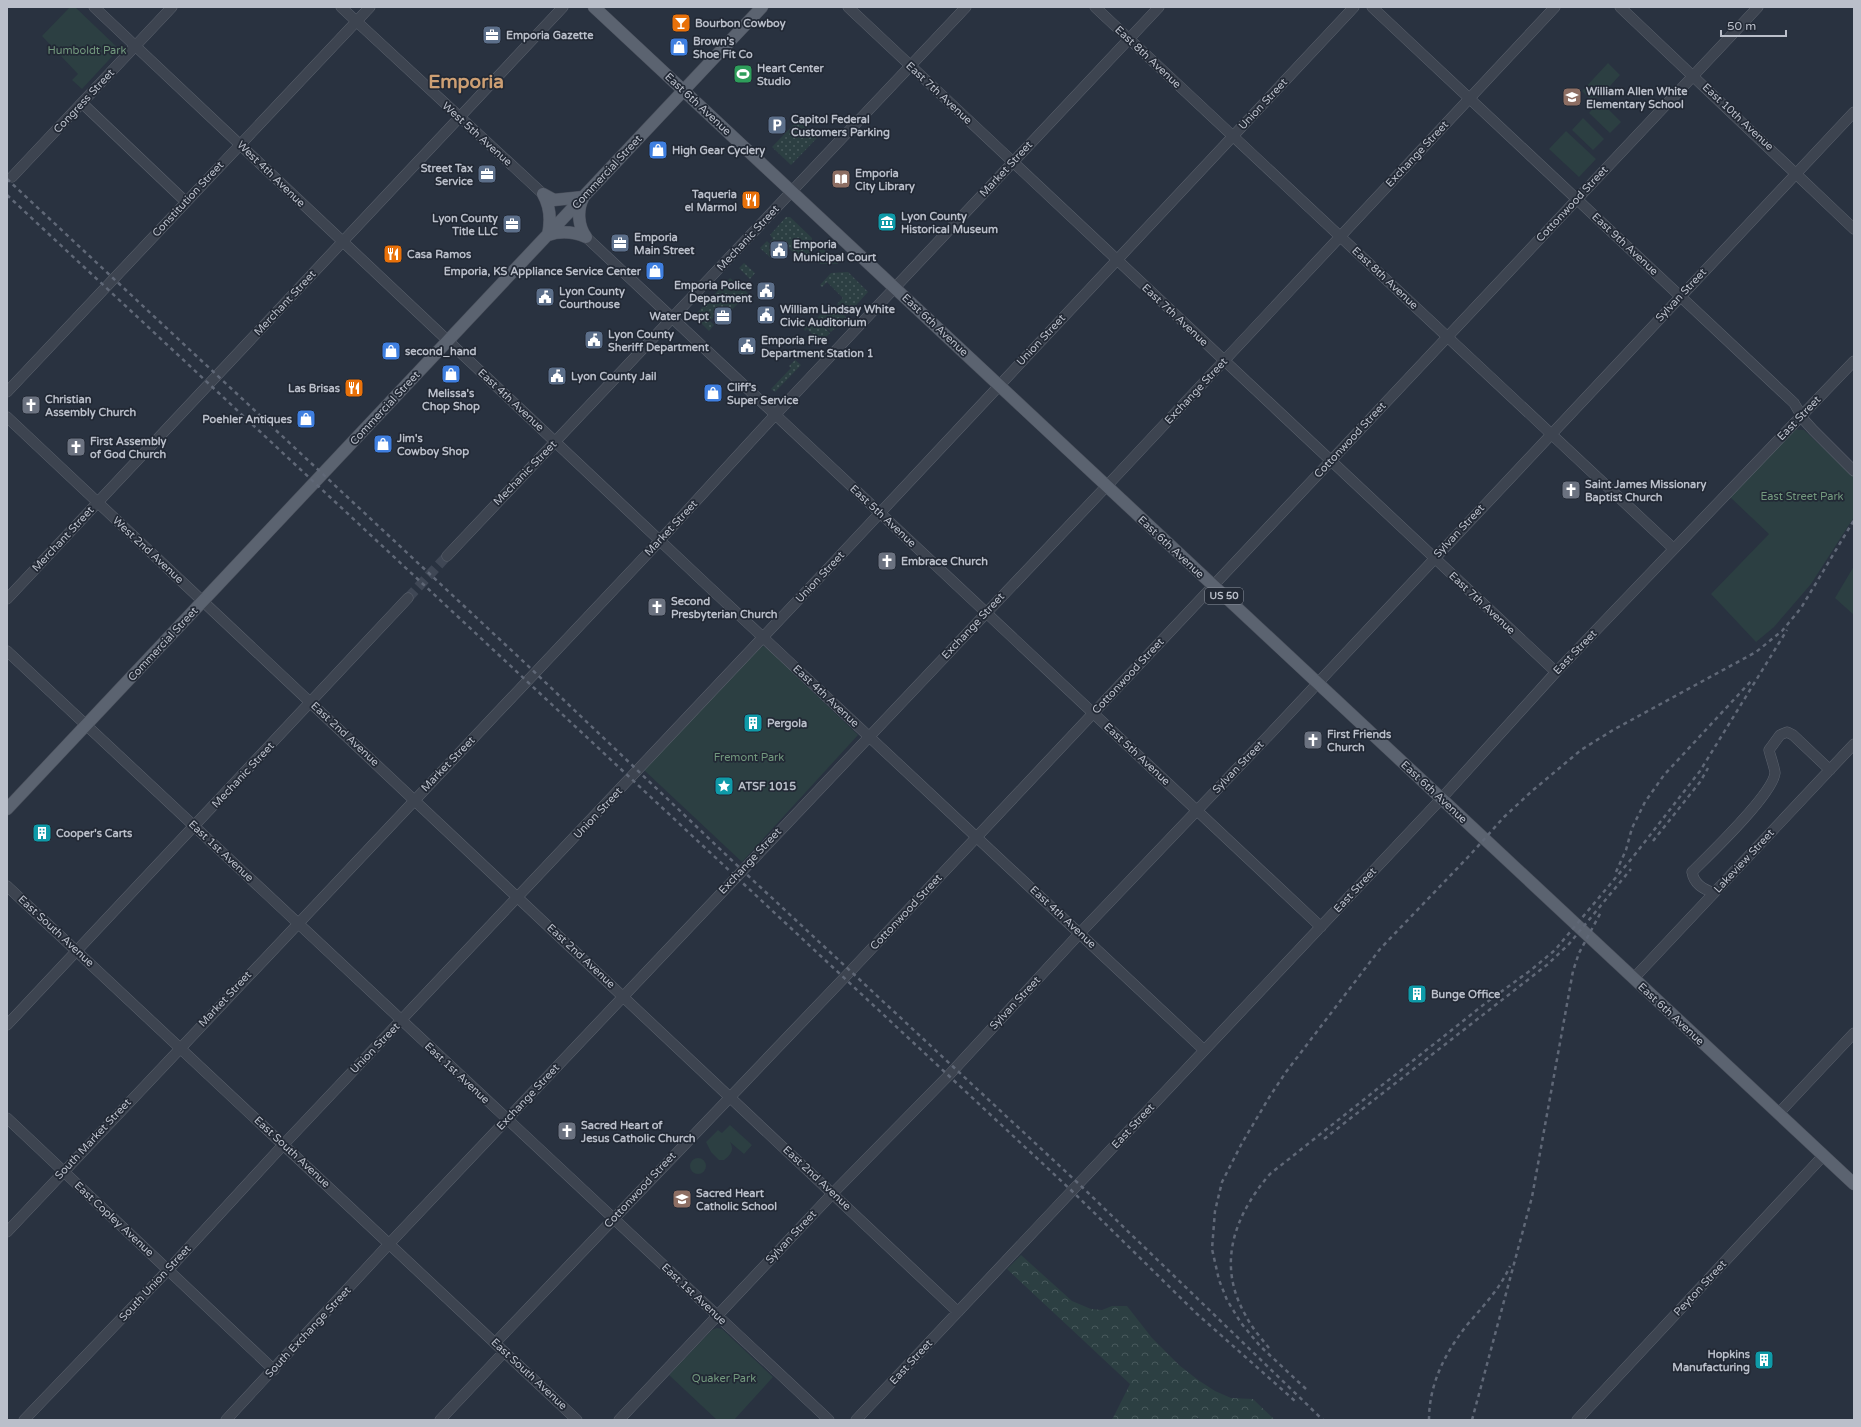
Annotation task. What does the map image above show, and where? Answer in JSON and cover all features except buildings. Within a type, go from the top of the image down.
[{"type":"main road","name":"East 6th Avenue","points":[[594,7],[1854,1184]]},
{"type":"main road","name":"Commercial Street","points":[[7,809],[762,7]]},
{"type":"main road","points":[[543,194],[554,200],[583,197],[579,211],[580,226],[586,237]]},
{"type":"main road","points":[[543,194],[549,206],[550,226],[548,235],[562,232],[586,237]]},
{"type":"street","name":"West 4th Avenue","points":[[94,7],[448,341]]},
{"type":"street","name":"Congress Street","points":[[12,177],[172,7]]},
{"type":"street","name":"West 5th Avenue","points":[[341,7],[459,118],[543,194]]},
{"type":"street","name":"Constitution Street","points":[[7,392],[370,7]]},
{"type":"street","name":"Merchant Street","points":[[7,598],[563,7]]},
{"type":"street","name":"East 7th Avenue","points":[[848,7],[1556,672]]},
{"type":"street","name":"Mechanic Street","points":[[447,556],[555,441],[673,319],[966,7]]},
{"type":"street","name":"East 8th Avenue","points":[[1095,7],[1674,549]]},
{"type":"street","name":"Market Street","points":[[180,1047],[660,540],[775,415],[1159,7]]},
{"type":"street","name":"Union Street","points":[[284,1144],[763,638],[1354,7]]},
{"type":"street","name":"East 9th Avenue","points":[[1372,7],[1794,403],[1813,430],[1854,471]]},
{"type":"street","name":"Exchange Street","points":[[389,1244],[1224,361],[1555,7]]},
{"type":"street","name":"East 10th Avenue","points":[[1620,7],[1854,229]]},
{"type":"street","name":"Cottonwood Street","points":[[495,1342],[729,1096],[844,978],[1758,7]]},
{"type":"street","points":[[82,103],[186,202]]},
{"type":"street","name":"Sylvan Street","points":[[619,1420],[832,1193],[952,1072],[1080,933],[1318,683],[1550,434],[1854,112]]},
{"type":"street","name":"East 5th Avenue","points":[[586,237],[1321,927]]},
{"type":"street","name":"East 4th Avenue","points":[[448,341],[1204,1050]]},
{"type":"street","name":"East Street","points":[[856,1420],[1441,799],[1556,672],[1854,361]]},
{"type":"street","name":"West 2nd Avenue","points":[[7,417],[202,601]]},
{"type":"street","name":"Mechanic Street","points":[[7,1025],[408,598]]},
{"type":"street","name":"East 2nd Avenue","points":[[202,601],[958,1312]]},
{"type":"street","name":"East 1st Avenue","points":[[7,651],[829,1420]]},
{"type":"street","points":[[1714,893],[1698,885],[1694,880],[1692,872],[1753,809],[1772,781],[1775,773],[1768,750],[1780,736],[1787,732],[1793,735],[1830,770]]},
{"type":"street","name":"Lakeview Street","points":[[1634,978],[1854,744]]},
{"type":"street","name":"East South Avenue","points":[[7,886],[577,1420]]},
{"type":"street","points":[[1778,1114],[1854,1033]]},
{"type":"street","name":"South Market Street","points":[[7,1232],[180,1047]]},
{"type":"street","name":"East Copley Avenue","points":[[7,1118],[274,1370]]},
{"type":"street","name":"South Union Street","points":[[24,1420],[168,1270],[284,1144]]},
{"type":"street","name":"Peyton Street","points":[[1577,1420],[1823,1156]]},
{"type":"street","name":"South Exchange Street","points":[[226,1420],[274,1370],[389,1244]]},
{"type":"street","points":[[440,1420],[504,1352]]},
{"type":"green space","name":"Humboldt Park","points":[[70,7],[75,7],[119,49],[82,89],[72,80],[78,74],[42,36]]},
{"type":"green space","points":[[1608,63],[1620,75],[1600,97],[1589,98],[1582,91]]},
{"type":"green space","points":[[1600,101],[1621,122],[1610,133],[1589,113]]},
{"type":"green space","points":[[1583,118],[1604,139],[1593,150],[1572,130]]},
{"type":"green space","points":[[799,119],[818,137],[791,165],[772,147]]},
{"type":"green space","points":[[1566,131],[1596,159],[1579,177],[1549,149]]},
{"type":"green space","points":[[786,217],[790,217],[812,238],[812,253],[804,262],[784,244],[779,249],[770,241],[773,239],[770,235]]},
{"type":"green space","points":[[767,241],[777,251],[771,258],[760,248]]},
{"type":"green space","points":[[820,246],[838,264],[820,264],[818,260]]},
{"type":"green space","points":[[744,263],[755,273],[750,279],[739,268]]},
{"type":"green space","points":[[848,272],[868,292],[848,314],[837,304],[843,298],[827,282],[822,287],[820,285],[831,273]]},
{"type":"green space","points":[[730,278],[748,293],[729,313],[722,308],[710,321],[714,325],[709,331],[694,316]]},
{"type":"green space","points":[[835,306],[846,317],[831,332],[817,318],[825,310],[829,313]]},
{"type":"green space","points":[[814,318],[830,333],[821,342],[807,329],[805,331],[804,329]]},
{"type":"green space","points":[[795,360],[801,365],[775,392],[771,389],[791,368],[789,366]]},
{"type":"green space","name":"East Street Park","points":[[1794,429],[1804,430],[1854,477],[1854,517],[1811,584],[1774,627],[1756,642],[1711,594],[1769,534],[1730,497]]},
{"type":"green space","points":[[1854,566],[1854,615],[1835,598]]},
{"type":"green space","name":"Fremont Park","points":[[763,646],[768,649],[858,735],[742,862],[644,770]]},
{"type":"green space","points":[[730,1125],[752,1145],[744,1154],[730,1142],[732,1149],[729,1156],[724,1160],[719,1160],[711,1152],[706,1142],[718,1130],[722,1133]]},
{"type":"green space","points":[[698,1158],[704,1160],[706,1166],[704,1172],[698,1174],[692,1172],[690,1166],[692,1160]]},
{"type":"green space","points":[[1021,1255],[1072,1301],[1091,1309],[1102,1310],[1112,1306],[1127,1306],[1152,1338],[1179,1365],[1198,1380],[1215,1391],[1231,1398],[1253,1399],[1275,1420],[1202,1420],[1198,1418],[1194,1420],[1112,1420],[1130,1384],[1007,1269]]},
{"type":"green space","name":"Quaker Park","points":[[717,1328],[722,1329],[773,1377],[734,1420],[717,1420],[669,1375],[712,1330]]},
{"type":"tunnel","points":[[408,598],[447,556]]},
{"type":"railway","points":[[7,179],[525,663],[742,870],[1079,1184],[1323,1420]]},
{"type":"railway","points":[[7,195],[1072,1191],[1196,1313],[1295,1401]]},
{"type":"railway","points":[[1306,1389],[1260,1346],[1241,1323],[1227,1300],[1219,1280],[1212,1249],[1215,1211],[1222,1182],[1242,1143],[1270,1096],[1286,1072],[1380,949],[1470,855],[1504,817],[1532,791],[1581,750],[1613,730],[1756,652],[1782,631],[1801,608],[1854,520]]},
{"type":"railway","points":[[1269,1348],[1246,1316],[1237,1297],[1232,1278],[1231,1260],[1233,1242],[1239,1224],[1257,1190],[1270,1174],[1555,950],[1633,857],[1700,771],[1787,630]]},
{"type":"railway","points":[[1616,872],[1626,850],[1632,828],[1645,802],[1664,775],[1752,680]]},
{"type":"railway","points":[[1653,841],[1700,782],[1708,768]]},
{"type":"railway","points":[[1324,1139],[1548,964],[1569,944],[1631,869]]},
{"type":"railway","points":[[1472,1420],[1532,1197],[1573,971],[1579,953],[1601,912]]},
{"type":"railway","points":[[1429,1420],[1435,1382],[1445,1358],[1467,1325],[1496,1290],[1510,1266]]},
{"type":"place","name":"Bourbon Cowboy","points":[[681,23]]},
{"type":"place","name":"Emporia Gazette","points":[[492,35]]},
{"type":"place","name":"Brown's Shoe Fit Co","points":[[679,47]]},
{"type":"place","name":"Heart Center Studio","points":[[743,74]]},
{"type":"place","name":"William Allen White Elementary School","points":[[1572,97]]},
{"type":"place","name":"Capitol Federal Customers Parking","points":[[777,125]]},
{"type":"place","name":"High Gear Cyclery","points":[[658,150]]},
{"type":"place","name":"Street Tax Service","points":[[487,174]]},
{"type":"place","name":"Emporia City Library","points":[[841,179]]},
{"type":"place","name":"Taqueria el Marmol","points":[[751,200]]},
{"type":"place","name":"Lyon County Historical Museum","points":[[887,222]]},
{"type":"place","name":"Lyon County Title LLC","points":[[512,224]]},
{"type":"place","name":"Emporia Main Street","points":[[620,243]]},
{"type":"place","name":"Emporia Municipal Court","points":[[779,250]]},
{"type":"place","name":"Casa Ramos","points":[[393,254]]},
{"type":"place","name":"Emporia, KS Appliance Service Center","points":[[655,271]]},
{"type":"place","name":"Emporia Police Department","points":[[766,291]]},
{"type":"place","name":"Lyon County Courthouse","points":[[545,297]]},
{"type":"place","name":"William Lindsay White Civic Auditorium","points":[[766,315]]},
{"type":"place","name":"Water Dept","points":[[723,316]]},
{"type":"place","name":"Lyon County Sheriff Department","points":[[594,340]]},
{"type":"place","name":"Emporia Fire Department Station 1","points":[[747,346]]},
{"type":"place","name":"second_hand","points":[[391,351]]},
{"type":"place","name":"Melissa's Chop Shop","points":[[451,374]]},
{"type":"place","name":"Lyon County Jail","points":[[557,376]]},
{"type":"place","name":"Las Brisas","points":[[354,388]]},
{"type":"place","name":"Cliff's Super Service","points":[[713,393]]},
{"type":"place","name":"Christian Assembly Church","points":[[31,405]]},
{"type":"place","name":"Poehler Antiques","points":[[306,419]]},
{"type":"place","name":"Jim's Cowboy Shop","points":[[383,444]]},
{"type":"place","name":"First Assembly of God Church","points":[[76,447]]},
{"type":"place","name":"Saint James Missionary Baptist Church","points":[[1571,490]]},
{"type":"place","name":"Embrace Church","points":[[887,561]]},
{"type":"place","name":"Second Presbyterian Church","points":[[657,607]]},
{"type":"place","name":"Pergola","points":[[753,723]]},
{"type":"place","name":"First Friends Church","points":[[1313,740]]},
{"type":"place","name":"ATSF 1015","points":[[724,786]]},
{"type":"place","name":"Cooper's Carts","points":[[42,833]]},
{"type":"place","name":"Bunge Office","points":[[1417,994]]},
{"type":"place","name":"Sacred Heart of Jesus Catholic Church","points":[[567,1131]]},
{"type":"place","name":"Sacred Heart Catholic School","points":[[682,1199]]},
{"type":"place","name":"Hopkins Manufacturing","points":[[1764,1360]]},
{"type":"district","name":"Emporia","points":[[466,82]]}]
